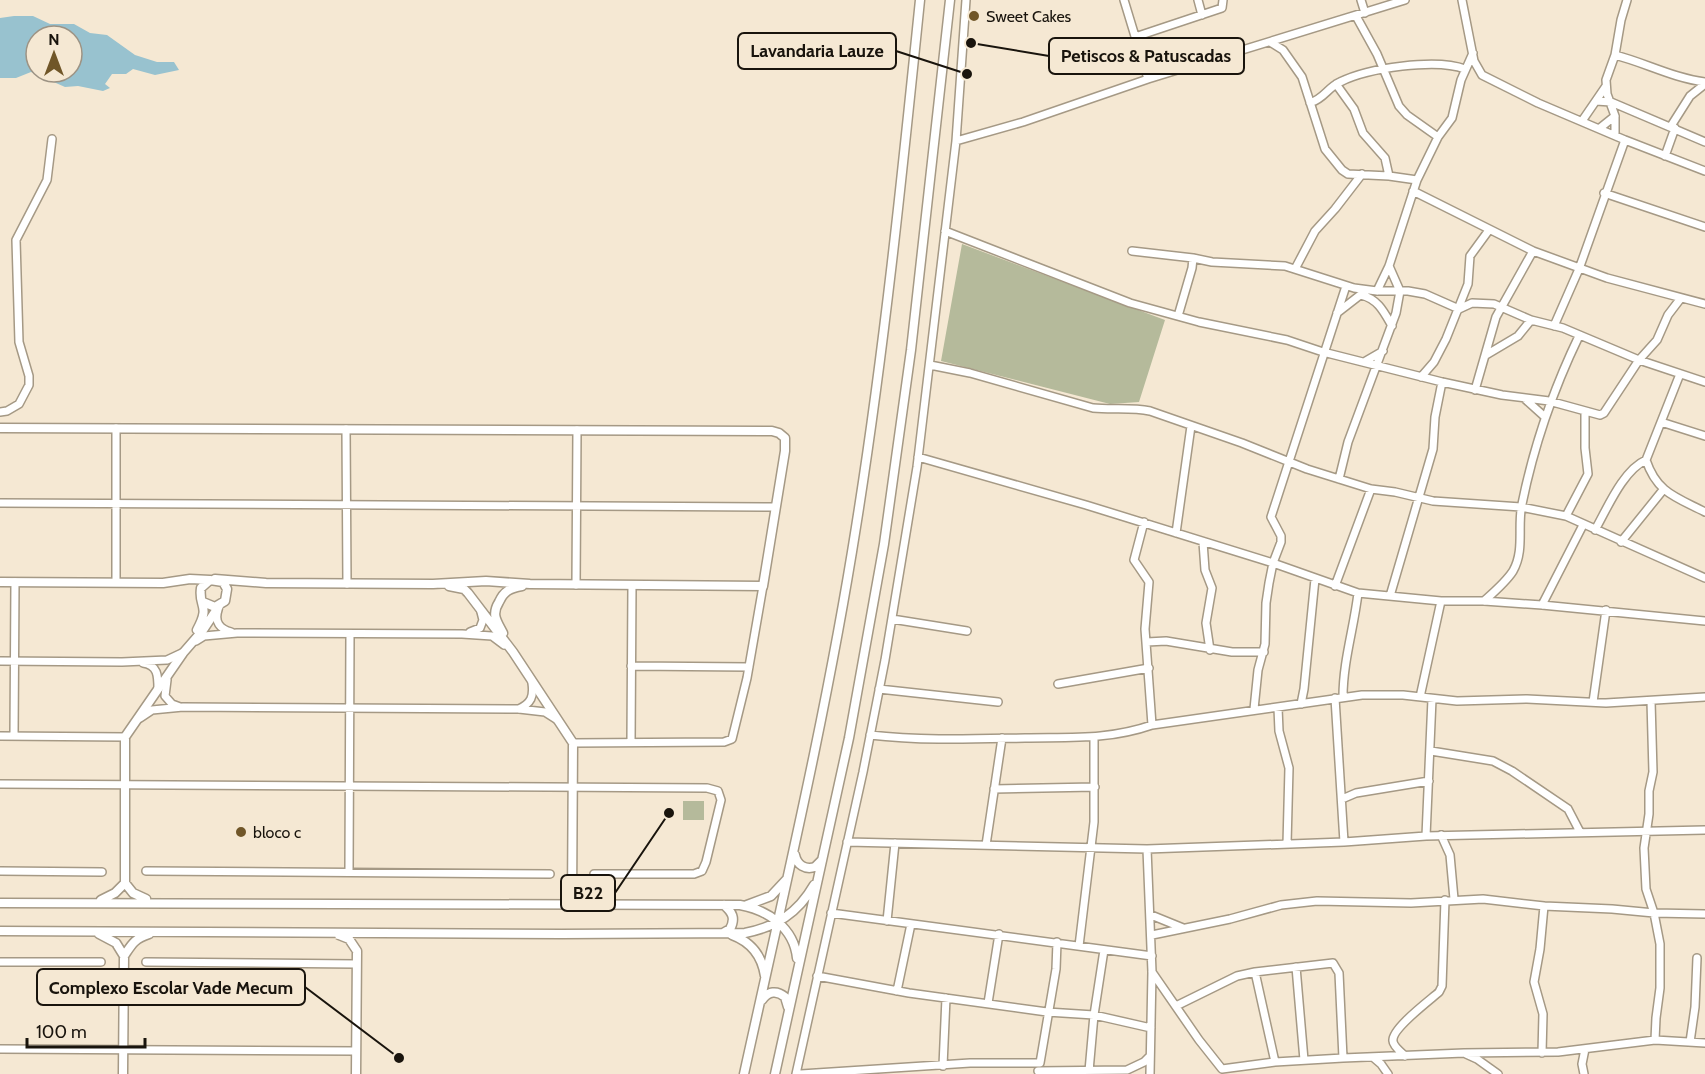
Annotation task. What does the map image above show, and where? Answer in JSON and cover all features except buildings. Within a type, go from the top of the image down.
[{"type":"street","points":[[744,1074],[795,851],[841,616],[869,441],[920,0]]},
{"type":"street","points":[[775,1074],[869,634],[898,454],[950,0]]},
{"type":"street","points":[[796,1074],[870,735],[892,619],[918,457],[956,141],[966,0]]},
{"type":"street","points":[[1124,0],[1149,79]]},
{"type":"street","points":[[1198,0],[1202,15]]},
{"type":"street","points":[[1136,37],[1222,8],[1223,0]]},
{"type":"street","points":[[1361,0],[1365,13]]},
{"type":"street","points":[[956,141],[1023,122],[1149,79],[1405,0]]},
{"type":"street","points":[[1462,0],[1473,53],[1478,70],[1482,75],[1538,103],[1624,140],[1705,171]]},
{"type":"street","points":[[1582,121],[1606,86],[1627,0]]},
{"type":"street","points":[[1356,16],[1384,69],[1399,106],[1407,115],[1438,137]]},
{"type":"street","points":[[1270,42],[1283,50],[1299,72],[1307,89],[1318,130],[1326,149],[1341,170],[1348,174],[1417,180]]},
{"type":"street","points":[[1377,291],[1389,266],[1417,180],[1438,137],[1452,118],[1456,93],[1473,53]]},
{"type":"street","points":[[1615,55],[1679,78],[1705,83]]},
{"type":"street","points":[[1310,103],[1321,100],[1336,84],[1344,80],[1384,69],[1443,64],[1465,69]]},
{"type":"street","points":[[1665,156],[1673,127],[1690,96],[1705,83]]},
{"type":"street","points":[[1336,84],[1354,109],[1363,133],[1385,158],[1389,176]]},
{"type":"street","points":[[1606,86],[1615,116],[1615,135]]},
{"type":"street","points":[[1596,101],[1611,102],[1705,142]]},
{"type":"street","points":[[1600,128],[1615,116]]},
{"type":"street","points":[[0,412],[19,404],[29,385],[29,376],[19,342],[15,240],[47,180],[52,139]]},
{"type":"street","points":[[1554,326],[1579,269],[1624,140]]},
{"type":"street","points":[[1295,269],[1315,231],[1362,174]]},
{"type":"street","points":[[1413,190],[1533,251],[1579,269],[1705,304]]},
{"type":"street","points":[[1604,193],[1705,226]]},
{"type":"street","points":[[1421,377],[1434,362],[1459,309],[1469,278],[1470,256],[1489,230]]},
{"type":"street","points":[[945,231],[1130,303],[1287,340],[1323,352],[1475,390],[1549,401],[1600,415],[1605,413],[1639,360],[1657,340],[1668,315],[1681,298]]},
{"type":"street","points":[[1132,251],[1212,262],[1278,265],[1295,269],[1363,292],[1383,310],[1392,326]]},
{"type":"street","points":[[1475,390],[1496,317],[1533,251]]},
{"type":"street","points":[[1178,316],[1193,258]]},
{"type":"street","points":[[1339,479],[1348,442],[1392,326],[1400,291],[1389,266]]},
{"type":"street","points":[[1254,709],[1258,670],[1264,652],[1266,603],[1273,563],[1281,542],[1281,536],[1271,517],[1346,286]]},
{"type":"street","points":[[1338,313],[1363,292],[1400,291],[1425,294],[1459,309],[1472,303],[1482,302],[1502,307],[1639,360],[1705,382]]},
{"type":"street","points":[[1486,355],[1518,336],[1531,320]]},
{"type":"street","points":[[1484,601],[1515,567],[1520,546],[1521,507],[1549,401],[1579,336]]},
{"type":"street","points":[[1364,362],[1383,351]]},
{"type":"street","points":[[930,364],[1093,408],[1111,410],[1137,408],[1150,411],[1288,462],[1371,489],[1447,503],[1521,507],[1566,516],[1705,578]]},
{"type":"street","points":[[1595,530],[1626,477],[1634,467],[1646,460],[1680,374]]},
{"type":"street","points":[[1390,596],[1433,449],[1435,417],[1442,382]]},
{"type":"street","points":[[1525,399],[1545,417]]},
{"type":"street","points":[[1566,516],[1588,474],[1585,448],[1586,412]]},
{"type":"street","points":[[1661,422],[1705,436]]},
{"type":"street","points":[[1176,532],[1191,426]]},
{"type":"street","points":[[0,428],[577,430],[779,433],[784,436],[785,445],[763,586],[734,735],[729,741],[573,742]]},
{"type":"street","points":[[116,428],[116,582]]},
{"type":"street","points":[[346,429],[347,584]]},
{"type":"street","points":[[576,585],[577,430]]},
{"type":"street","points":[[918,457],[1144,522],[1358,593],[1441,601],[1484,601],[1606,610],[1705,621]]},
{"type":"street","points":[[1646,460],[1663,490],[1705,512]]},
{"type":"street","points":[[1335,586],[1371,489]]},
{"type":"street","points":[[1621,542],[1663,490]]},
{"type":"street","points":[[0,503],[776,507]]},
{"type":"street","points":[[1144,522],[1134,560],[1149,582],[1145,620],[1152,724]]},
{"type":"street","points":[[1542,605],[1583,525]]},
{"type":"street","points":[[1203,542],[1205,570],[1212,588],[1206,623],[1210,650]]},
{"type":"street","points":[[163,583],[212,579],[266,583],[434,584],[486,581],[576,585],[763,586]]},
{"type":"street","points":[[212,579],[225,585],[227,598]]},
{"type":"street","points":[[212,579],[201,588],[202,599],[211,606],[219,606]]},
{"type":"street","points":[[1301,704],[1315,579]]},
{"type":"street","points":[[486,581],[499,588],[500,597]]},
{"type":"street","points":[[472,599],[473,590],[486,581]]},
{"type":"street","points":[[0,582],[163,583],[197,589],[205,609],[203,618],[185,650],[125,737],[124,883],[115,893],[93,903]]},
{"type":"street","points":[[14,736],[15,582]]},
{"type":"street","points":[[185,650],[203,630],[219,606],[238,586],[266,583]]},
{"type":"street","points":[[434,584],[464,589],[513,652],[573,742],[572,904]]},
{"type":"street","points":[[513,652],[496,617],[495,606],[500,597],[509,589],[530,584]]},
{"type":"street","points":[[631,742],[632,585]]},
{"type":"street","points":[[1344,842],[1338,757],[1339,697],[1358,593]]},
{"type":"street","points":[[1420,698],[1441,601]]},
{"type":"street","points":[[219,606],[216,616],[218,624],[223,629],[237,633]]},
{"type":"street","points":[[479,607],[487,609],[495,606]]},
{"type":"street","points":[[462,634],[480,628],[483,620],[479,607]]},
{"type":"street","points":[[1593,702],[1606,610]]},
{"type":"street","points":[[892,619],[968,631]]},
{"type":"street","points":[[0,661],[167,660],[204,636],[237,633],[492,636],[513,652]]},
{"type":"street","points":[[349,873],[350,633]]},
{"type":"street","points":[[1147,642],[1166,641],[1210,650],[1264,652]]},
{"type":"street","points":[[122,662],[148,664],[153,667],[157,671],[158,689]]},
{"type":"street","points":[[631,666],[749,667]]},
{"type":"street","points":[[1058,684],[1149,668]]},
{"type":"street","points":[[169,674],[165,696],[172,704],[183,707]]},
{"type":"street","points":[[519,709],[532,700],[534,692],[532,680]]},
{"type":"street","points":[[879,689],[998,702]]},
{"type":"street","points":[[870,735],[931,740],[1094,738],[1136,730],[1152,724],[1254,709],[1278,708],[1339,697],[1382,695],[1457,701],[1527,699],[1593,702],[1705,697]]},
{"type":"street","points":[[1426,836],[1432,699]]},
{"type":"street","points":[[1651,701],[1653,772],[1644,848],[1646,889],[1660,944],[1661,976],[1655,1040]]},
{"type":"street","points":[[135,721],[152,710],[183,707],[519,709],[545,712],[561,724]]},
{"type":"street","points":[[1278,708],[1279,731],[1289,768],[1287,844]]},
{"type":"street","points":[[0,736],[125,737]]},
{"type":"street","points":[[986,845],[1002,738]]},
{"type":"street","points":[[1079,946],[1094,822],[1094,738]]},
{"type":"street","points":[[1431,751],[1493,761],[1512,771],[1568,809],[1580,832]]},
{"type":"street","points":[[1342,799],[1356,793],[1430,781]]},
{"type":"street","points":[[0,784],[711,788],[718,791],[720,797],[702,871],[694,874],[594,874]]},
{"type":"street","points":[[994,789],[1095,787]]},
{"type":"street","points":[[847,842],[1147,849],[1344,842],[1441,835],[1705,830]]},
{"type":"street","points":[[1441,835],[1450,855],[1454,899]]},
{"type":"street","points":[[887,921],[894,843]]},
{"type":"street","points":[[1147,849],[1152,934],[1150,1074]]},
{"type":"street","points":[[795,851],[798,864],[810,869],[818,865],[823,856]]},
{"type":"street","points":[[0,931],[376,934],[745,933],[779,922],[797,908],[807,897],[814,884],[823,856]]},
{"type":"street","points":[[0,903],[740,905],[755,904],[771,896],[783,884],[791,869]]},
{"type":"street","points":[[0,871],[102,872]]},
{"type":"street","points":[[146,872],[550,874]]},
{"type":"street","points":[[124,883],[138,897],[156,902]]},
{"type":"street","points":[[1152,934],[1230,919],[1281,905],[1310,902],[1411,903],[1454,899],[1492,899],[1544,906],[1612,909],[1654,914],[1705,914]]},
{"type":"street","points":[[1405,1056],[1394,1043],[1394,1038],[1411,1014],[1439,992],[1442,986],[1445,900]]},
{"type":"street","points":[[723,933],[730,928],[734,920],[731,912],[724,905]]},
{"type":"street","points":[[740,905],[759,910],[779,922],[793,941],[797,951],[798,965]]},
{"type":"street","points":[[1542,1053],[1543,1014],[1534,982],[1544,906]]},
{"type":"street","points":[[831,914],[999,934],[1152,956]]},
{"type":"street","points":[[1151,915],[1183,928]]},
{"type":"street","points":[[897,991],[911,924]]},
{"type":"street","points":[[93,931],[110,938],[124,956]]},
{"type":"street","points":[[123,1074],[124,956],[131,942],[156,931]]},
{"type":"street","points":[[336,933],[349,939],[357,951]]},
{"type":"street","points":[[723,933],[738,937],[751,946],[763,966],[765,982]]},
{"type":"street","points":[[356,1074],[357,951],[364,940],[376,934]]},
{"type":"street","points":[[988,1003],[999,934]]},
{"type":"street","points":[[1057,942],[1056,969],[1038,1073],[1127,1070],[1149,1057]]},
{"type":"street","points":[[1089,1071],[1094,1015],[1104,950]]},
{"type":"street","points":[[1690,1042],[1695,1007],[1697,958]]},
{"type":"street","points":[[0,962],[101,962]]},
{"type":"street","points":[[146,962],[357,964]]},
{"type":"street","points":[[1176,1006],[1237,976],[1333,963],[1340,973],[1343,1058]]},
{"type":"street","points":[[1296,967],[1304,1060]]},
{"type":"street","points":[[1152,972],[1223,1072],[1275,1062],[1464,1053],[1542,1053],[1655,1040],[1690,1042],[1704,1046]]},
{"type":"street","points":[[1255,972],[1275,1062]]},
{"type":"street","points":[[817,976],[946,998],[1047,1012],[1094,1015],[1151,1028]]},
{"type":"street","points":[[760,1004],[765,995],[777,992],[787,1001],[788,1010]]},
{"type":"street","points":[[943,1066],[946,998]]},
{"type":"street","points":[[1584,1074],[1582,1064],[1585,1048]]},
{"type":"street","points":[[0,1049],[356,1051]]},
{"type":"street","points":[[1464,1053],[1498,1074]]},
{"type":"street","points":[[1373,1058],[1388,1074]]},
{"type":"street","points":[[801,1074],[970,1064],[1040,1063]]},
{"type":"green space","points":[[962,244],[1165,320],[1139,402],[1110,404],[941,361]]},
{"type":"green space","points":[[683,801],[704,801],[704,820],[683,820]]},
{"type":"water","points":[[33,16],[50,24],[24,24],[24,75],[16,78],[0,78],[0,18]]},
{"type":"water","points":[[84,30],[90,33],[107,35],[135,55],[157,62],[174,62],[179,70],[155,75],[133,69],[126,74],[112,74],[105,84],[110,88],[103,91],[78,86],[65,87],[58,84],[84,84]]},
{"type":"place","name":"Sweet Cakes","points":[[974,16]]},
{"type":"place","name":"Petiscos & Patuscadas","points":[[971,43]]},
{"type":"place","name":"Lavandaria Lauze","points":[[967,74]]},
{"type":"place","name":"B22","points":[[669,813]]},
{"type":"place","name":"bloco c","points":[[241,832]]},
{"type":"place","name":"Complexo Escolar Vade Mecum","points":[[399,1058]]}]
